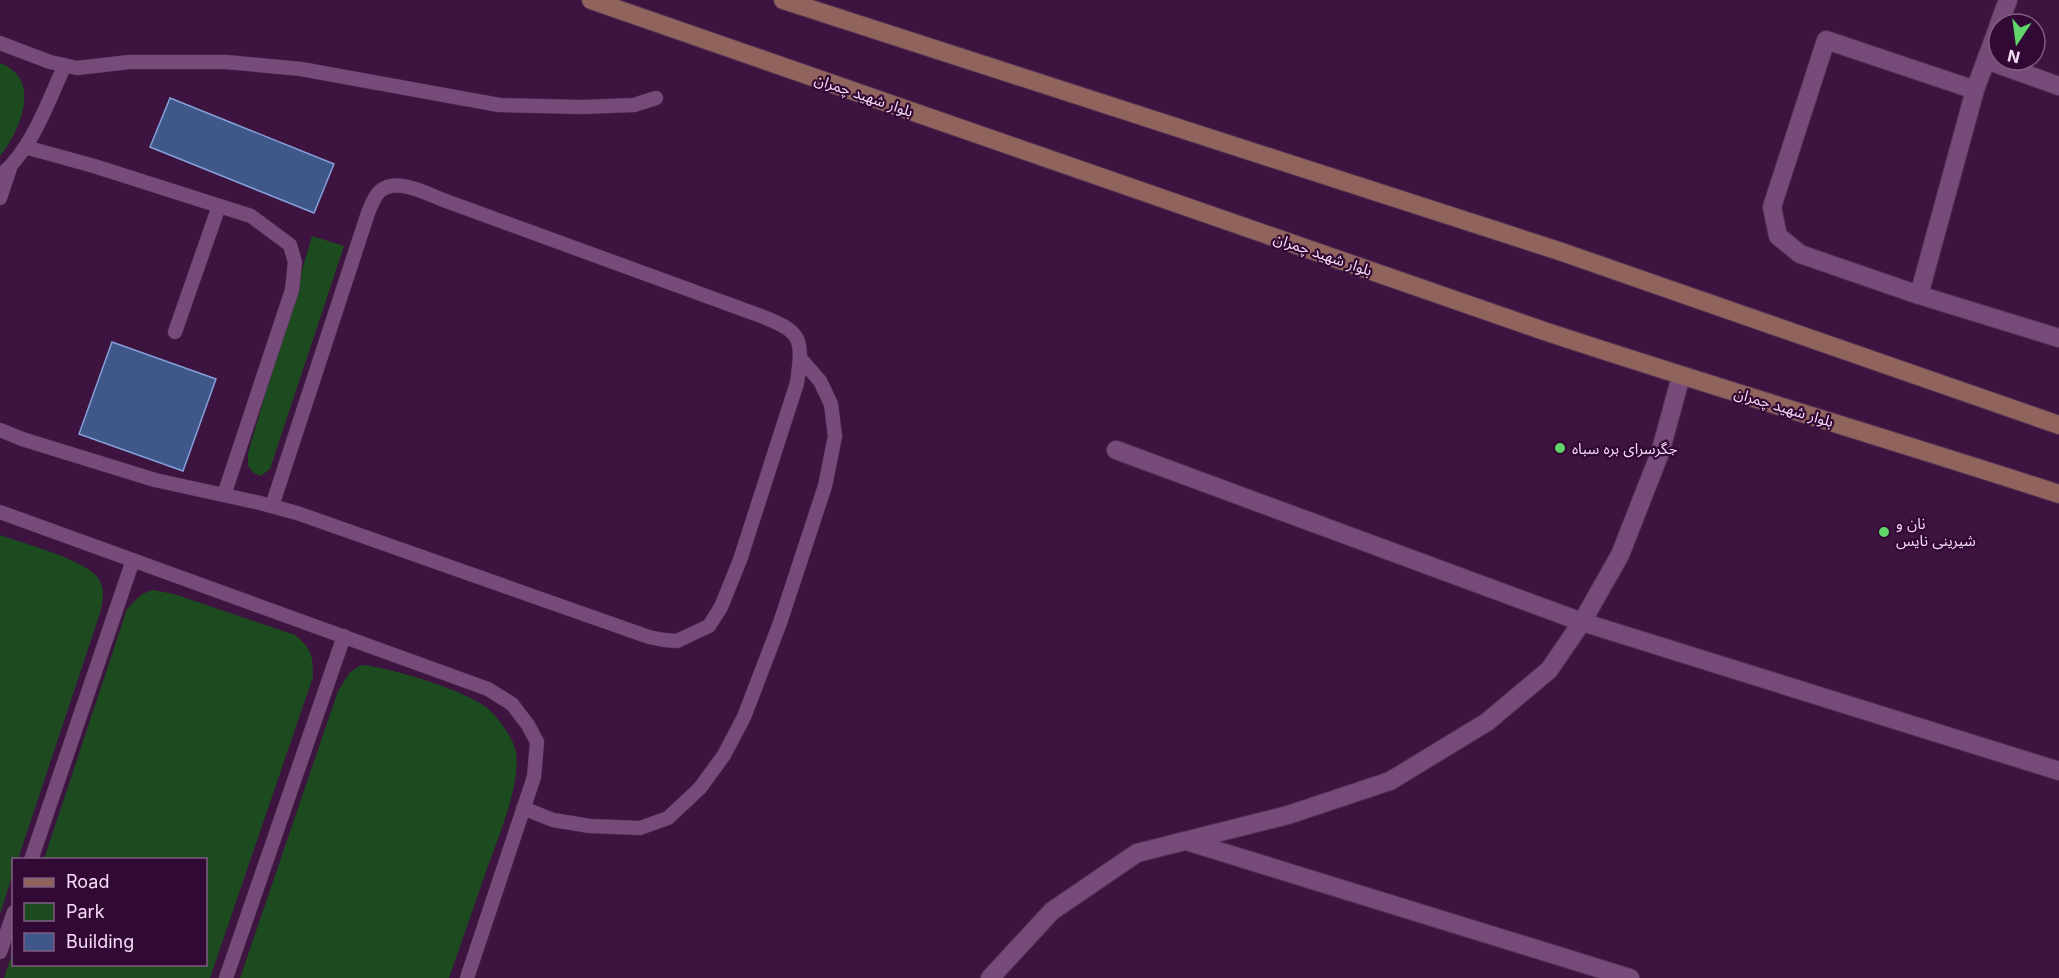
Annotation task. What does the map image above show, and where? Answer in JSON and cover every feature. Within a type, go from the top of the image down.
[{"type":"main road","name":"بلوار شهید چمران","points":[[591,0],[1546,332],[2059,494]]},
{"type":"main road","points":[[783,0],[1548,247],[2059,425]]},
{"type":"street","points":[[1975,90],[1826,40],[1772,207],[1778,236],[1800,254],[1919,295],[2059,338]]},
{"type":"street","points":[[1919,295],[1975,90],[1986,60],[2059,86]]},
{"type":"street","points":[[990,978],[1052,911],[1137,853],[1288,814],[1390,781],[1487,722],[1549,670],[1582,622],[1624,545],[1660,453],[1681,376]]},
{"type":"street","points":[[1116,450],[1582,622],[2059,771]]},
{"type":"street","points":[[1184,841],[1630,978]]},
{"type":"lane","points":[[0,43],[77,68],[129,62],[226,62],[301,69],[499,105],[634,105],[656,98]]},
{"type":"lane","points":[[0,198],[5,171],[30,141],[65,65]]},
{"type":"lane","points":[[25,147],[94,166],[251,216],[290,245],[295,262],[292,290],[224,495]]},
{"type":"lane","points":[[0,430],[22,439],[155,480],[272,506],[346,529],[649,637],[677,641],[709,626],[721,607],[740,560],[797,383],[801,353],[796,337],[786,326],[446,201],[402,186],[388,186],[377,193],[368,213],[272,506]]},
{"type":"lane","points":[[175,332],[219,206]]},
{"type":"lane","points":[[523,808],[553,820],[590,826],[640,828],[668,818],[700,788],[724,755],[744,717],[780,623],[827,476],[835,436],[831,404],[820,381],[800,358]]},
{"type":"lane","points":[[0,512],[488,689],[512,704],[528,725],[537,742],[534,777],[467,978]]},
{"type":"lane","points":[[32,858],[133,560]]},
{"type":"lane","points":[[226,978],[344,636]]},
{"type":"lane","points":[[0,952],[12,918]]},
{"type":"green space","points":[[0,63],[13,71],[21,81],[24,106],[14,133],[0,156]]},
{"type":"green space","points":[[312,236],[344,246],[270,469],[261,476],[254,473],[248,466],[248,453]]},
{"type":"green space","points":[[0,535],[81,565],[98,578],[103,594],[101,610],[18,858],[12,858],[12,876],[0,914]]},
{"type":"green space","points":[[153,590],[174,594],[295,635],[308,649],[313,664],[313,677],[210,978],[4,978],[12,954],[12,966],[207,966],[207,858],[44,858],[127,609],[142,594]]},
{"type":"green space","points":[[361,665],[426,680],[475,700],[500,721],[512,740],[516,752],[517,765],[508,809],[449,978],[240,978],[338,691],[350,672]]},
{"type":"building","points":[[170,98],[334,164],[314,213],[150,147]]},
{"type":"building","points":[[112,342],[216,379],[183,471],[79,434]]},
{"type":"place","name":"جگرسرای بره سباه","points":[[1560,448]]},
{"type":"place","name":"نان و شیرینی نایس","points":[[1884,532]]}]
